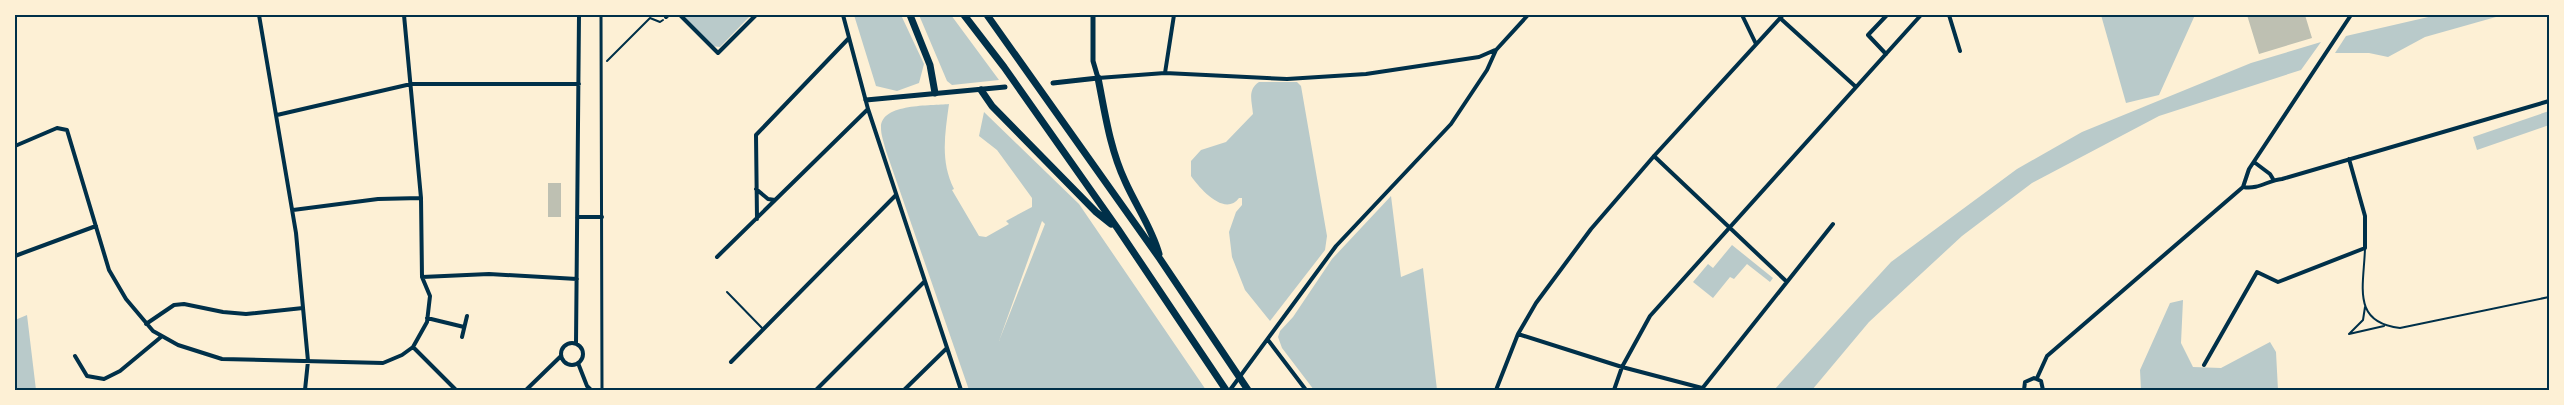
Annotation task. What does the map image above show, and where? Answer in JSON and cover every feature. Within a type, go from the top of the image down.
[{"type":"highway","points":[[910,15],[930,65],[934,93]]},
{"type":"highway","points":[[964,15],[1027,99],[1227,389]]},
{"type":"highway","points":[[987,15],[1048,98],[1160,259],[1246,388]]},
{"type":"highway","points":[[1098,78],[1114,156],[1137,206],[1154,235],[1160,259]]},
{"type":"highway","points":[[981,90],[992,106],[1096,212],[1118,229]]},
{"type":"street","points":[[260,15],[293,210],[308,362],[305,390]]},
{"type":"street","points":[[15,146],[29,138],[57,128],[67,130],[109,270],[126,299],[146,324],[161,337],[186,349],[222,359],[383,363],[402,355],[413,347],[427,318],[430,296],[422,277],[421,198],[404,15]]},
{"type":"street","points":[[576,344],[579,15]]},
{"type":"street","points":[[601,15],[602,390]]},
{"type":"street","points":[[680,15],[718,53],[756,15]]},
{"type":"street","points":[[843,15],[868,109],[961,390]]},
{"type":"street","points":[[1093,15],[1093,61],[1098,78]]},
{"type":"street","points":[[1165,73],[1174,15]]},
{"type":"street","points":[[1227,389],[1268,340],[1336,246],[1452,124],[1487,70],[1496,50],[1528,15]]},
{"type":"street","points":[[1742,15],[1756,44]]},
{"type":"street","points":[[1886,54],[1868,36],[1887,15]]},
{"type":"street","points":[[1614,390],[1622,367],[1650,316],[1921,15]]},
{"type":"street","points":[[1948,15],[1960,51]]},
{"type":"street","points":[[2243,188],[2246,175],[2254,162],[2351,15]]},
{"type":"street","points":[[1496,390],[1518,334],[1536,303],[1591,229],[1654,156],[1781,16],[1856,87]]},
{"type":"street","points":[[757,219],[756,134],[848,38]]},
{"type":"street","points":[[1053,83],[1165,73],[1287,79],[1356,74],[1479,57],[1496,50]]},
{"type":"street","points":[[277,115],[411,84],[579,84]]},
{"type":"street","points":[[866,100],[1005,87]]},
{"type":"street","points":[[2037,378],[2047,356],[2243,188],[2265,186],[2273,179],[2282,179],[2549,101]]},
{"type":"street","points":[[717,257],[868,109]]},
{"type":"street","points":[[1654,156],[1786,281]]},
{"type":"street","points":[[2204,365],[2258,272],[2278,282],[2365,248],[2364,216],[2349,159]]},
{"type":"street","points":[[2254,162],[2270,174],[2273,179]]},
{"type":"street","points":[[756,189],[768,199],[777,199]]},
{"type":"street","points":[[730,362],[896,195]]},
{"type":"street","points":[[293,210],[378,199],[421,198]]},
{"type":"street","points":[[578,217],[602,217]]},
{"type":"street","points":[[1518,334],[1622,367],[1701,389],[1833,224]]},
{"type":"street","points":[[15,256],[96,226]]},
{"type":"street","points":[[422,277],[489,274],[577,279]]},
{"type":"street","points":[[816,390],[924,282]]},
{"type":"street","points":[[146,324],[174,305],[184,304],[223,312],[246,314],[303,308]]},
{"type":"street","points":[[462,337],[467,316]]},
{"type":"street","points":[[427,318],[464,327]]},
{"type":"street","points":[[74,356],[87,376],[104,379],[120,371],[161,337]]},
{"type":"street","points":[[1268,340],[1306,390]]},
{"type":"street","points":[[526,390],[561,356],[564,347],[569,343],[576,344],[583,351],[582,358],[578,363],[568,365],[561,356]]},
{"type":"street","points":[[413,347],[456,390]]},
{"type":"street","points":[[904,390],[947,348]]},
{"type":"street","points":[[578,363],[587,386],[591,390]]},
{"type":"street","points":[[2024,390],[2028,379],[2037,378]]},
{"type":"street","points":[[2037,378],[2043,384],[2043,390]]},
{"type":"lane","points":[[2365,248],[2365,307],[2362,320],[2349,334],[2384,326],[2400,328],[2549,297]]},
{"type":"lane","points":[[727,292],[763,329]]},
{"type":"lane","points":[[2365,307],[2373,320],[2384,326]]},
{"type":"path","points":[[602,66],[650,18],[660,22],[667,16]]},
{"type":"shaded area","points":[[680,15],[751,15],[720,47],[711,46]]},
{"type":"shaded area","points":[[854,15],[901,15],[924,64],[919,83],[897,91],[876,86]]},
{"type":"shaded area","points":[[919,15],[951,15],[999,80],[952,85],[947,81]]},
{"type":"shaded area","points":[[2101,15],[2195,15],[2159,95],[2126,103]]},
{"type":"shaded area","points":[[2437,15],[2503,15],[2425,37],[2388,57],[2369,53],[2335,53],[2346,36]]},
{"type":"shaded area","points":[[2321,42],[2301,70],[2159,116],[2032,183],[1962,236],[1869,322],[1812,390],[1774,390],[1891,262],[2017,169],[2082,132],[2251,63]]},
{"type":"shaded area","points":[[1259,82],[1297,82],[1301,86],[1327,236],[1325,250],[1270,321],[1245,290],[1232,257],[1229,232],[1236,212],[1242,205],[1242,198],[1233,203],[1220,203],[1206,194],[1191,176],[1191,161],[1201,150],[1226,142],[1253,114],[1252,92],[1255,85]]},
{"type":"shaded area","points":[[949,104],[945,158],[954,189],[952,190],[979,236],[986,237],[1009,224],[1006,221],[1032,207],[1032,198],[997,150],[979,136],[984,112],[1079,204],[1206,390],[969,390],[886,151],[881,131],[883,120],[897,110],[908,107]],"holes":[[[1042,221],[1045,224],[999,341]]]},
{"type":"shaded area","points":[[2549,111],[2549,125],[2477,150],[2473,137]]},
{"type":"shaded area","points":[[1391,196],[1401,277],[1423,268],[1437,390],[1314,390],[1282,348],[1278,337],[1280,331],[1293,317],[1332,259]]},
{"type":"shaded area","points":[[1732,245],[1773,278],[1770,282],[1747,264],[1734,279],[1730,277],[1713,298],[1693,282],[1708,264],[1713,268]]},
{"type":"shaded area","points":[[2183,300],[2181,343],[2193,367],[2221,368],[2270,342],[2276,352],[2278,390],[2141,390],[2140,370],[2170,303]]},
{"type":"shaded area","points":[[27,315],[36,390],[15,390],[15,320]]},
{"type":"building","points":[[2247,15],[2305,15],[2312,38],[2259,54]]},
{"type":"building","points":[[548,183],[561,183],[561,217],[548,217]]}]
